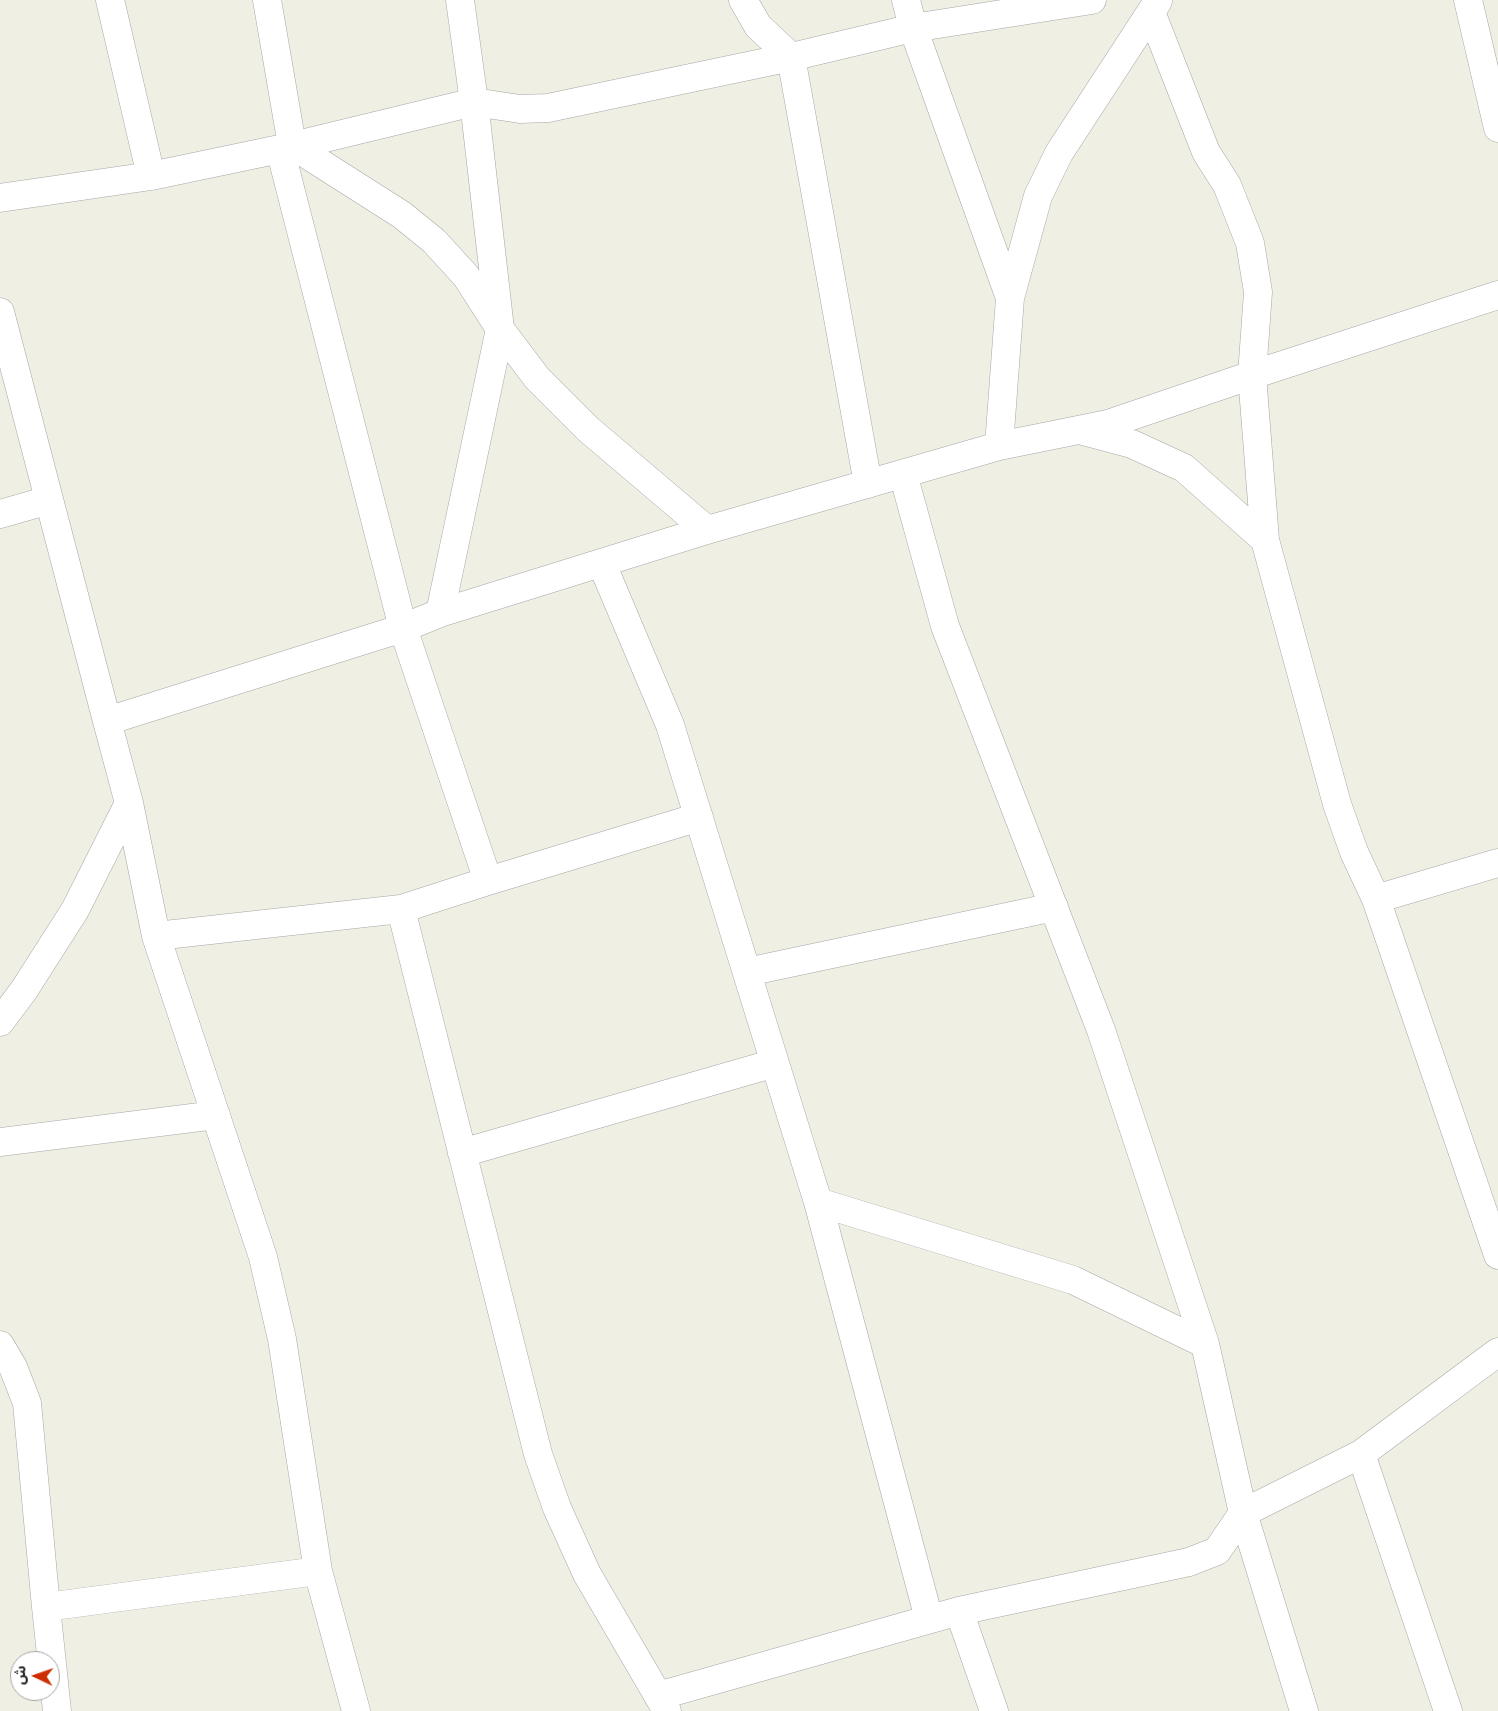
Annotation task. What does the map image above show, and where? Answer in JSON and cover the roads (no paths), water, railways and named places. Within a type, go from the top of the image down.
[{"type":"street","points":[[110,0],[151,176]]},
{"type":"street","points":[[267,0],[286,147],[403,628],[488,880]]},
{"type":"street","points":[[440,613],[500,329],[474,102],[460,0]]},
{"type":"street","points":[[742,0],[758,26],[791,57],[868,484]]},
{"type":"street","points":[[906,0],[913,28],[1010,298]]},
{"type":"street","points":[[0,198],[151,176],[286,147],[474,102],[520,109],[548,108],[791,57],[913,28],[1092,0]]},
{"type":"street","points":[[1468,0],[1498,128]]},
{"type":"street","points":[[999,446],[1010,298],[1038,196],[1059,153],[1155,6]]},
{"type":"street","points":[[1155,6],[1206,152],[1227,185],[1250,243],[1258,292],[1252,374],[1265,540],[1337,804],[1354,852],[1376,899],[1498,1255]]},
{"type":"street","points":[[286,147],[402,215],[434,241],[466,276],[500,329],[537,378],[588,429],[707,530]]},
{"type":"street","points":[[106,722],[403,628],[440,613],[707,530],[999,446],[1108,424],[1252,374],[1498,295]]},
{"type":"street","points":[[0,312],[106,722],[130,803],[156,936],[263,1257],[280,1330],[318,1571],[356,1711]]},
{"type":"street","points":[[1078,430],[1132,444],[1184,468],[1265,540]]},
{"type":"street","points":[[902,474],[946,626],[1101,1030],[1205,1344],[1243,1513],[1304,1711]]},
{"type":"street","points":[[0,514],[49,500]]},
{"type":"street","points":[[602,564],[670,725],[747,972],[818,1202],[929,1620]]},
{"type":"street","points":[[0,1022],[24,990],[75,910],[130,803]]},
{"type":"street","points":[[156,936],[401,909],[488,880],[699,817]]},
{"type":"street","points":[[1376,899],[1498,863]]},
{"type":"street","points":[[747,972],[1054,907]]},
{"type":"street","points":[[401,909],[538,1454],[557,1508],[587,1574],[663,1704],[959,1611],[1189,1562],[1217,1551],[1243,1513],[1361,1454],[1498,1352]]},
{"type":"street","points":[[462,1153],[775,1063]]},
{"type":"street","points":[[0,1142],[216,1115]]},
{"type":"street","points":[[818,1202],[1073,1280],[1205,1344]]},
{"type":"street","points":[[0,1345],[12,1367],[27,1403],[57,1711]]},
{"type":"street","points":[[1361,1454],[1448,1711]]},
{"type":"street","points":[[46,1607],[318,1571]]},
{"type":"street","points":[[959,1611],[994,1711]]}]
